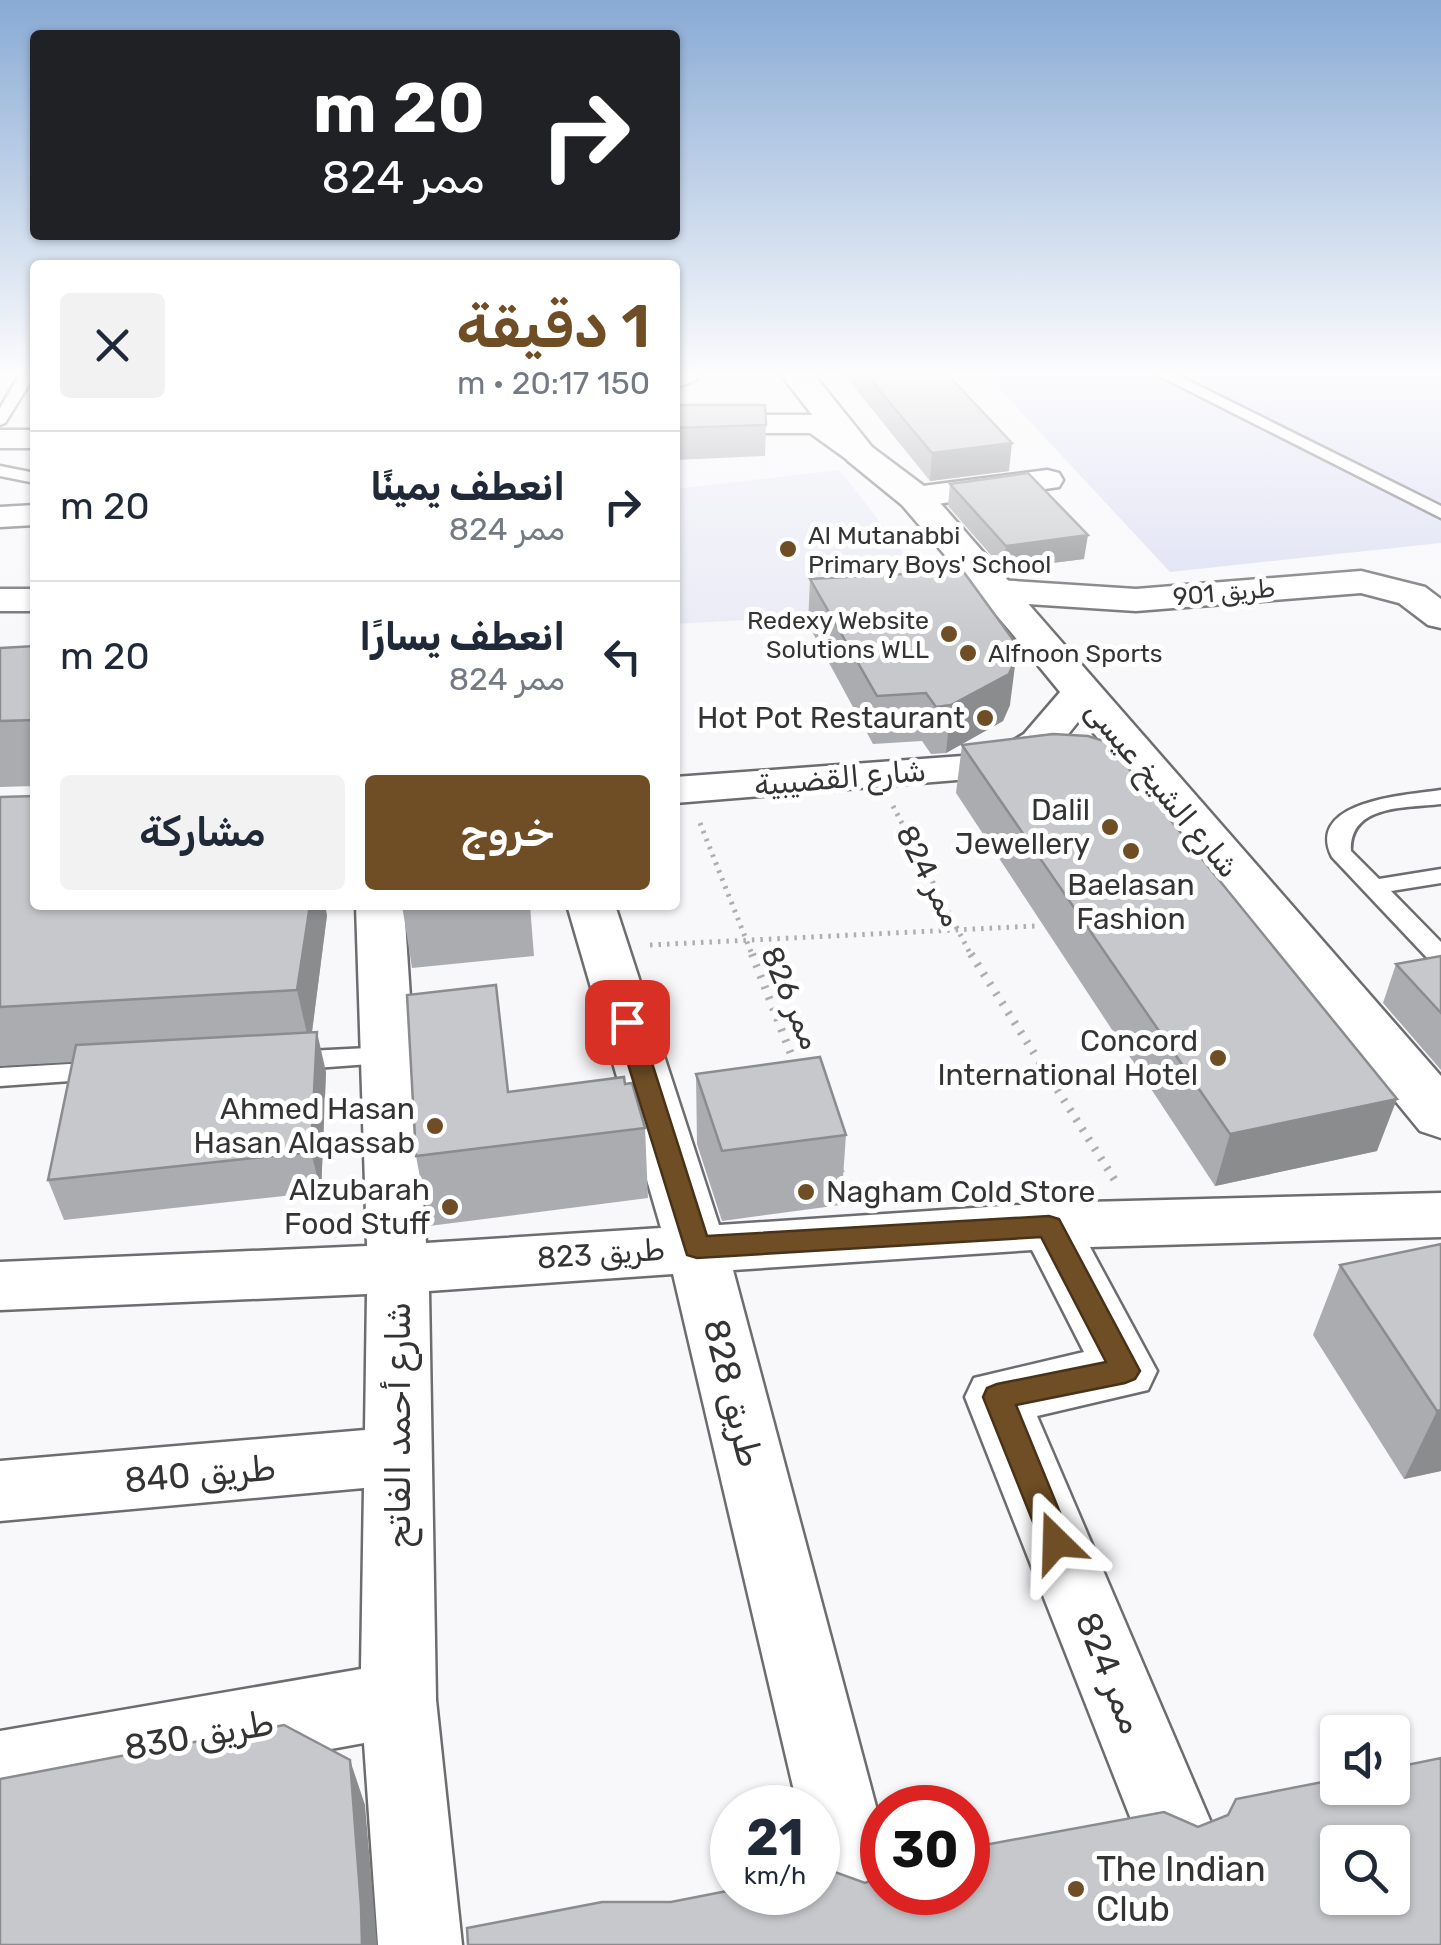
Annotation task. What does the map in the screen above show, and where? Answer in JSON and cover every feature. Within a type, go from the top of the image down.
[{"type":"street","name":"شارع الشيخ عيسى","points":[[872,462],[915,497],[1081,694],[1104,767],[1441,1116]]},
{"type":"street","points":[[915,497],[1047,480]]},
{"type":"street","points":[[0,517],[30,516]]},
{"type":"street","name":"طريق 901","points":[[998,591],[1136,600],[1360,582],[1412,595],[1441,617]]},
{"type":"street","points":[[0,600],[30,600]]},
{"type":"street","points":[[1005,763],[1040,743],[1081,694]]},
{"type":"street","name":"شارع القضيبية","points":[[681,790],[879,777],[1005,763],[1104,767]]},
{"type":"street","name":"شارع أحمد الفاتح","points":[[380,910],[398,1269],[395,1870],[420,1945]]},
{"type":"street","name":"طريق 828","points":[[598,926],[697,1248],[853,1887]]},
{"type":"street","name":"طريق 823","points":[[0,1286],[398,1269],[1049,1226],[1441,1215]]},
{"type":"street","name":"ممر 824","points":[[1049,1226],[1125,1371],[997,1397],[1175,1831]]},
{"type":"street","name":"طريق 840","points":[[0,1491],[400,1456]]},
{"type":"street","name":"طريق 830","points":[[0,1770],[398,1700]]},
{"type":"lane","points":[[1339,462],[1441,512]]},
{"type":"lane","points":[[0,471],[28,477]]},
{"type":"lane","points":[[1441,796],[1353,813],[1342,823],[1337,837],[1340,852],[1441,958]]},
{"type":"lane","points":[[1373,887],[1441,876]]},
{"type":"lane","points":[[252,1063],[388,1056]]},
{"type":"lane","points":[[0,1077],[136,1070]]},
{"type":"path","name":"ممر 824","points":[[879,777],[954,928],[1144,1225]]},
{"type":"path","name":"ممر 826","points":[[681,790],[802,1081]]},
{"type":"path","name":"ممر 826","points":[[598,926],[743,940],[1035,926]]},
{"type":"path","points":[[839,1168],[868,1239]]},
{"type":"shaded area","points":[[1067,462],[1441,462],[1441,543],[1170,572]]},
{"type":"shaded area","name":"Al Mutanabbi Primary Boys' School","points":[[840,470],[947,609],[680,624],[680,488]]},
{"type":"building","points":[[1028,473],[1088,535],[1006,546],[950,484]]},
{"type":"building","points":[[963,571],[1014,641],[1016,658],[1009,674],[951,705],[936,707],[926,693],[877,696],[810,579]]},
{"type":"building","points":[[30,646],[30,720],[0,721],[0,648]]},
{"type":"building","points":[[1053,734],[1088,736],[1107,742],[1397,1099],[1230,1134],[962,745]]},
{"type":"building","points":[[30,796],[30,910],[309,910],[297,990],[0,1007],[0,797]]},
{"type":"building","points":[[1441,956],[1441,1013],[1396,964]]},
{"type":"building","points":[[496,985],[508,1092],[624,1077],[625,1084],[632,1083],[645,1128],[416,1156],[407,995]]},
{"type":"building","points":[[317,1032],[311,1152],[48,1180],[76,1045]]},
{"type":"building","points":[[820,1057],[846,1135],[722,1151],[696,1074]]},
{"type":"building","points":[[1441,1244],[1441,1410],[1437,1411],[1340,1265]]},
{"type":"building","points":[[284,1725],[350,1760],[362,1945],[0,1945],[0,1779]]},
{"type":"building","points":[[1441,1758],[1441,1945],[468,1945],[467,1928],[602,1902],[671,1902],[710,1894],[710,1915],[840,1915],[840,1874],[860,1881],[860,1915],[990,1915],[990,1844],[1164,1812],[1198,1827],[1228,1815],[1236,1799],[1320,1783],[1320,1805],[1410,1805],[1410,1764]]},
{"type":"place","name":"Al Mutanabbi Primary Boys' School","points":[[788,549]]},
{"type":"place","name":"Redexy Website Solutions WLL","points":[[949,634]]},
{"type":"place","name":"Alfnoon Sports","points":[[968,653]]},
{"type":"place","name":"Hot Pot Restaurant","points":[[985,718]]},
{"type":"place","name":"Dalil Jewellery","points":[[1110,827]]},
{"type":"place","name":"Baelasan Fashion","points":[[1131,851]]},
{"type":"place","name":"Concord International Hotel","points":[[1218,1058]]},
{"type":"place","name":"Ahmed Hasan Hasan Alqassab","points":[[435,1126]]},
{"type":"place","name":"Nagham Cold Store","points":[[806,1192]]},
{"type":"place","name":"Alzubarah Food Stuff","points":[[450,1207]]},
{"type":"place","name":"The Indian Club","points":[[1076,1889]]},
{"type":"route","points":[[627,1022],[697,1248],[1049,1226],[1125,1371],[997,1397],[1056,1542]]}]
